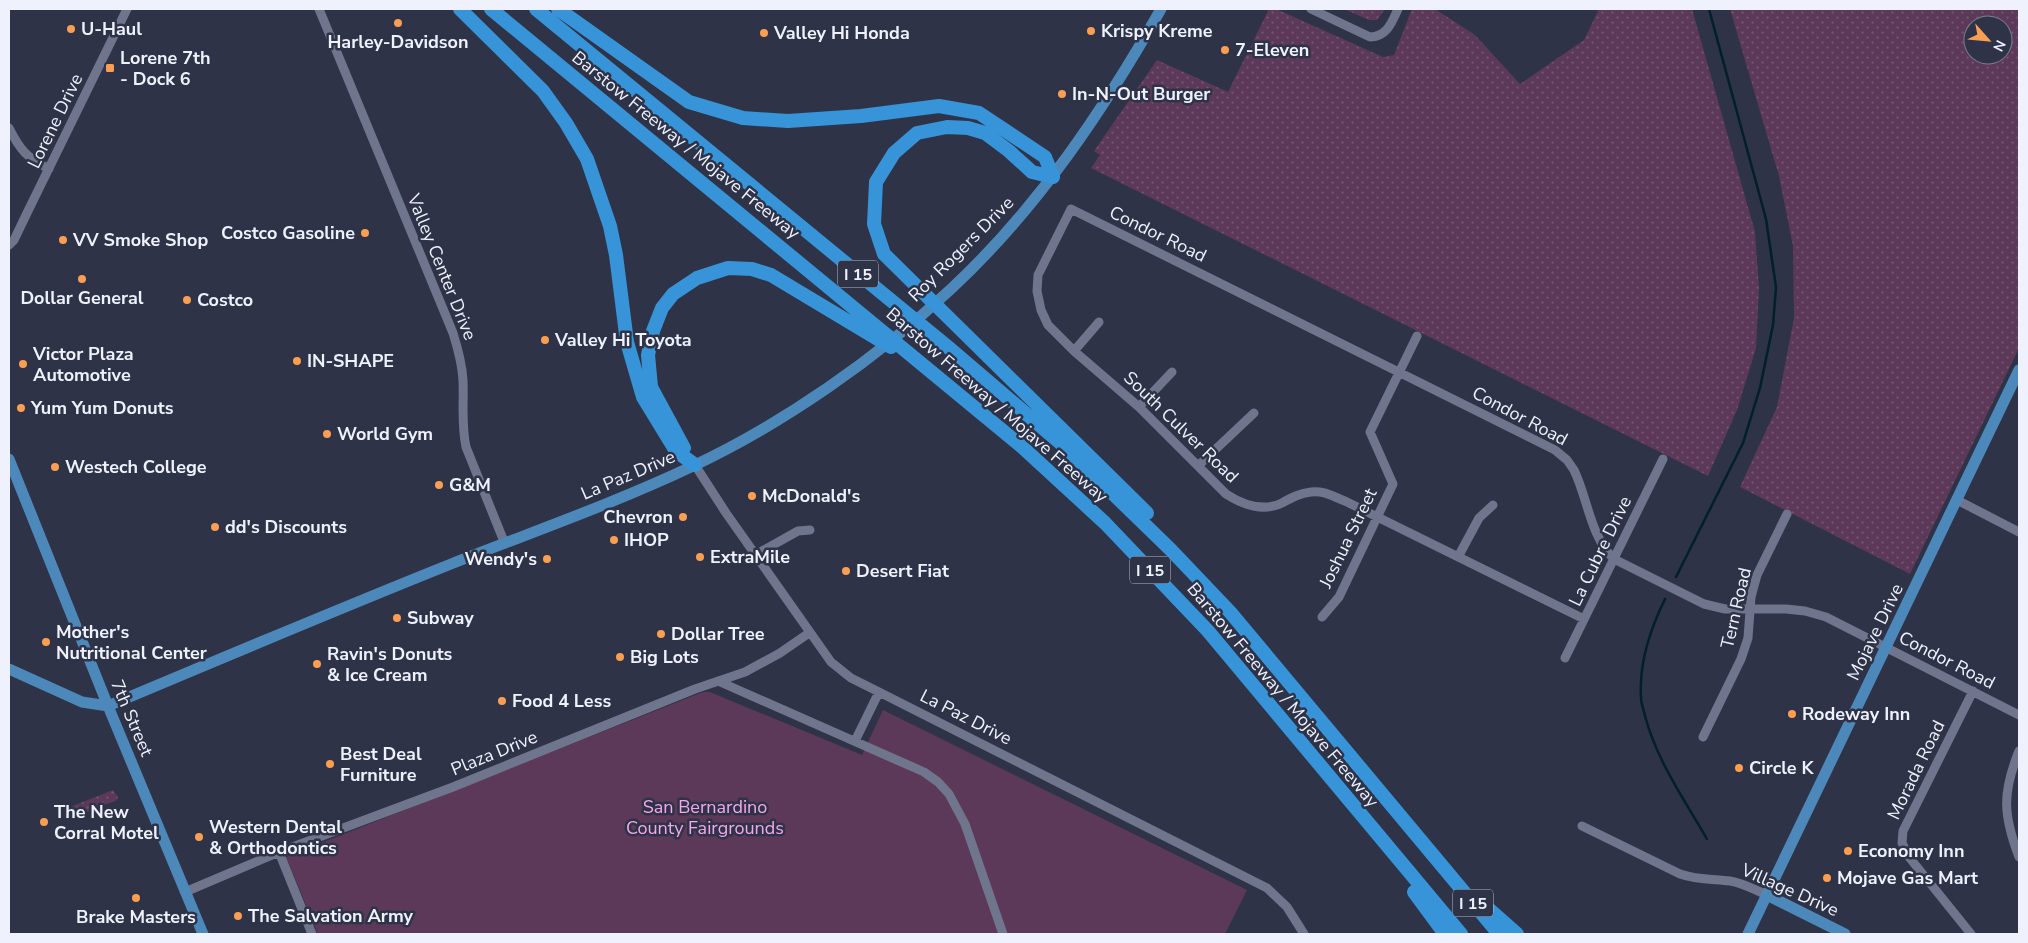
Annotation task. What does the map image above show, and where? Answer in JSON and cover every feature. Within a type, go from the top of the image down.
[{"type":"highway","points":[[460,9],[543,91],[566,123],[587,159],[610,226],[627,342],[643,396],[676,451],[695,465]]},
{"type":"highway","name":"Barstow Freeway / Mojave Freeway","points":[[490,9],[1020,445],[1105,523],[1208,631],[1461,934]]},
{"type":"highway","name":"Barstow Freeway / Mojave Freeway","points":[[536,9],[949,348],[1065,447],[1171,550],[1230,612],[1499,934]]},
{"type":"highway","points":[[558,9],[689,102],[743,118],[788,121],[861,116],[939,106],[979,112],[1045,157],[1053,177]]},
{"type":"highway","points":[[1053,177],[1032,172],[1009,150],[985,133],[968,128],[947,126],[917,133],[894,153],[876,182],[874,224],[884,254],[1149,515],[1171,550]]},
{"type":"highway","points":[[695,465],[651,387],[648,355],[653,331],[662,308],[673,294],[697,278],[728,268],[752,269],[771,275],[930,370]]},
{"type":"highway","points":[[1345,796],[1445,934]]},
{"type":"highway","points":[[1446,871],[1517,934]]},
{"type":"main road","name":"Roy Rogers Drive","points":[[695,465],[773,423],[854,368],[951,289],[1002,236],[1053,177],[1087,130],[1161,9]]},
{"type":"main road","name":"Mojave Drive","points":[[1748,934],[1888,647],[2019,370]]},
{"type":"main road","name":"7th Street","points":[[9,459],[108,706],[203,934]]},
{"type":"main road","name":"La Paz Drive","points":[[108,706],[285,631],[576,516],[695,465]]},
{"type":"main road","points":[[9,669],[82,702],[108,706]]},
{"type":"main road","name":"Village Drive","points":[[1767,895],[1844,934]]},
{"type":"street","name":"Lorene Drive","points":[[9,245],[14,240],[127,9]]},
{"type":"street","name":"Valley Center Drive","points":[[319,9],[453,333],[460,357],[463,381],[463,433],[466,447],[505,544]]},
{"type":"street","points":[[1311,9],[1370,37],[1377,37],[1387,30],[1398,9]]},
{"type":"street","points":[[9,128],[25,155],[49,169]]},
{"type":"street","name":"South Culver Road","points":[[1071,209],[1038,275],[1037,291],[1041,310],[1048,325],[1074,351],[1139,407],[1226,494],[1242,504],[1272,506],[1299,495],[1322,492],[1345,501],[1584,619]]},
{"type":"street","name":"Condor Road","points":[[1071,209],[1555,450],[1568,460],[1579,480],[1598,539],[1604,550],[1614,559],[1704,604],[1750,610],[1786,609],[1826,618],[1888,647],[2019,715]]},
{"type":"street","points":[[1074,351],[1099,322]]},
{"type":"street","name":"Joshua Street","points":[[1322,617],[1339,596],[1393,484],[1370,432],[1398,371],[1417,336]]},
{"type":"street","points":[[1139,407],[1172,372]]},
{"type":"street","points":[[1199,465],[1254,413]]},
{"type":"street","name":"La Cubre Drive","points":[[1565,658],[1664,459]]},
{"type":"street","name":"La Paz Drive","points":[[695,465],[809,633],[831,662],[840,670],[851,678],[1267,888],[1287,907],[1304,934]]},
{"type":"street","points":[[1957,500],[2019,532]]},
{"type":"street","points":[[1458,557],[1479,518],[1493,505]]},
{"type":"street","name":"Tern Road","points":[[1703,737],[1741,659],[1748,638],[1750,610],[1757,575],[1786,514]]},
{"type":"street","points":[[755,555],[798,531],[810,530]]},
{"type":"street","name":"Plaza Drive","points":[[186,892],[279,852],[453,787],[694,688],[718,681],[758,665],[780,653],[809,633]]},
{"type":"street","points":[[718,681],[924,772],[938,782],[949,794],[965,824],[1003,934]]},
{"type":"street","name":"Morada Road","points":[[1971,934],[1909,856],[1902,843],[1903,831],[1973,691]]},
{"type":"street","points":[[855,741],[879,692]]},
{"type":"street","points":[[2019,751],[2008,784],[2006,808],[2011,837],[2019,857]]},
{"type":"street","name":"Village Drive","points":[[1582,826],[1680,874],[1694,878],[1741,884],[1767,895]]},
{"type":"street","points":[[279,852],[312,934]]},
{"type":"green space","points":[[1269,9],[1276,9],[1383,57],[1394,55],[1412,9],[1435,9],[1475,35],[1520,84],[1584,40],[1599,9],[1692,9],[1755,232],[1759,288],[1756,348],[1737,410],[1708,476],[1091,168],[1100,155],[1094,151],[1157,60],[1228,92]]},
{"type":"green space","points":[[1344,9],[1385,9],[1377,20],[1369,20]]},
{"type":"green space","points":[[1730,9],[2019,9],[2019,348],[1910,574],[1740,487],[1777,407],[1794,318],[1793,246],[1779,176]]},
{"type":"green space","name":"San Bernardino County Fairgrounds","points":[[703,692],[710,692],[862,755],[883,710],[1247,890],[1225,934],[318,934],[286,857]]},
{"type":"green space","points":[[113,790],[118,797],[117,800],[75,817],[68,814],[70,807]]},
{"type":"waterway","points":[[1676,577],[1743,443],[1760,388],[1773,325],[1776,287],[1766,219],[1709,9]]},
{"type":"waterway","points":[[1665,599],[1650,634],[1644,659],[1641,702],[1650,733],[1664,764],[1707,839]]},
{"type":"place","name":"Harley-Davidson","points":[[398,23]]},
{"type":"place","name":"U-Haul","points":[[71,29]]},
{"type":"place","name":"Krispy Kreme","points":[[1091,31]]},
{"type":"place","name":"Valley Hi Honda","points":[[764,33]]},
{"type":"place","name":"7-Eleven","points":[[1225,50]]},
{"type":"place","name":"Lorene 7th - Dock 6","points":[[110,68]]},
{"type":"place","name":"In-N-Out Burger","points":[[1062,94]]},
{"type":"place","name":"Costco Gasoline","points":[[365,233]]},
{"type":"place","name":"VV Smoke Shop","points":[[63,240]]},
{"type":"place","name":"Dollar General","points":[[82,279]]},
{"type":"place","name":"Costco","points":[[187,300]]},
{"type":"place","name":"Valley Hi Toyota","points":[[545,340]]},
{"type":"place","name":"IN-SHAPE","points":[[297,361]]},
{"type":"place","name":"Victor Plaza Automotive","points":[[23,364]]},
{"type":"place","name":"Yum Yum Donuts","points":[[21,408]]},
{"type":"place","name":"World Gym","points":[[327,434]]},
{"type":"place","name":"Westech College","points":[[55,467]]},
{"type":"place","name":"G&M","points":[[439,485]]},
{"type":"place","name":"McDonald's","points":[[752,496]]},
{"type":"place","name":"Chevron","points":[[683,517]]},
{"type":"place","name":"dd's Discounts","points":[[215,527]]},
{"type":"place","name":"IHOP","points":[[614,540]]},
{"type":"place","name":"ExtraMile","points":[[700,557]]},
{"type":"place","name":"Wendy's","points":[[547,559]]},
{"type":"place","name":"Desert Fiat","points":[[846,571]]},
{"type":"place","name":"Subway","points":[[397,618]]},
{"type":"place","name":"Dollar Tree","points":[[661,634]]},
{"type":"place","name":"Mother's Nutritional Center","points":[[46,642]]},
{"type":"place","name":"Big Lots","points":[[620,657]]},
{"type":"place","name":"Ravin's Donuts & Ice Cream","points":[[317,664]]},
{"type":"place","name":"Food 4 Less","points":[[502,701]]},
{"type":"place","name":"Rodeway Inn","points":[[1792,714]]},
{"type":"place","name":"Best Deal Furniture","points":[[330,764]]},
{"type":"place","name":"Circle K","points":[[1739,768]]},
{"type":"place","name":"The New Corral Motel","points":[[44,822]]},
{"type":"place","name":"Western Dental & Orthodontics","points":[[199,837]]},
{"type":"place","name":"Economy Inn","points":[[1848,851]]},
{"type":"place","name":"Mojave Gas Mart","points":[[1827,878]]},
{"type":"place","name":"Brake Masters","points":[[136,898]]},
{"type":"place","name":"The Salvation Army","points":[[238,916]]}]
